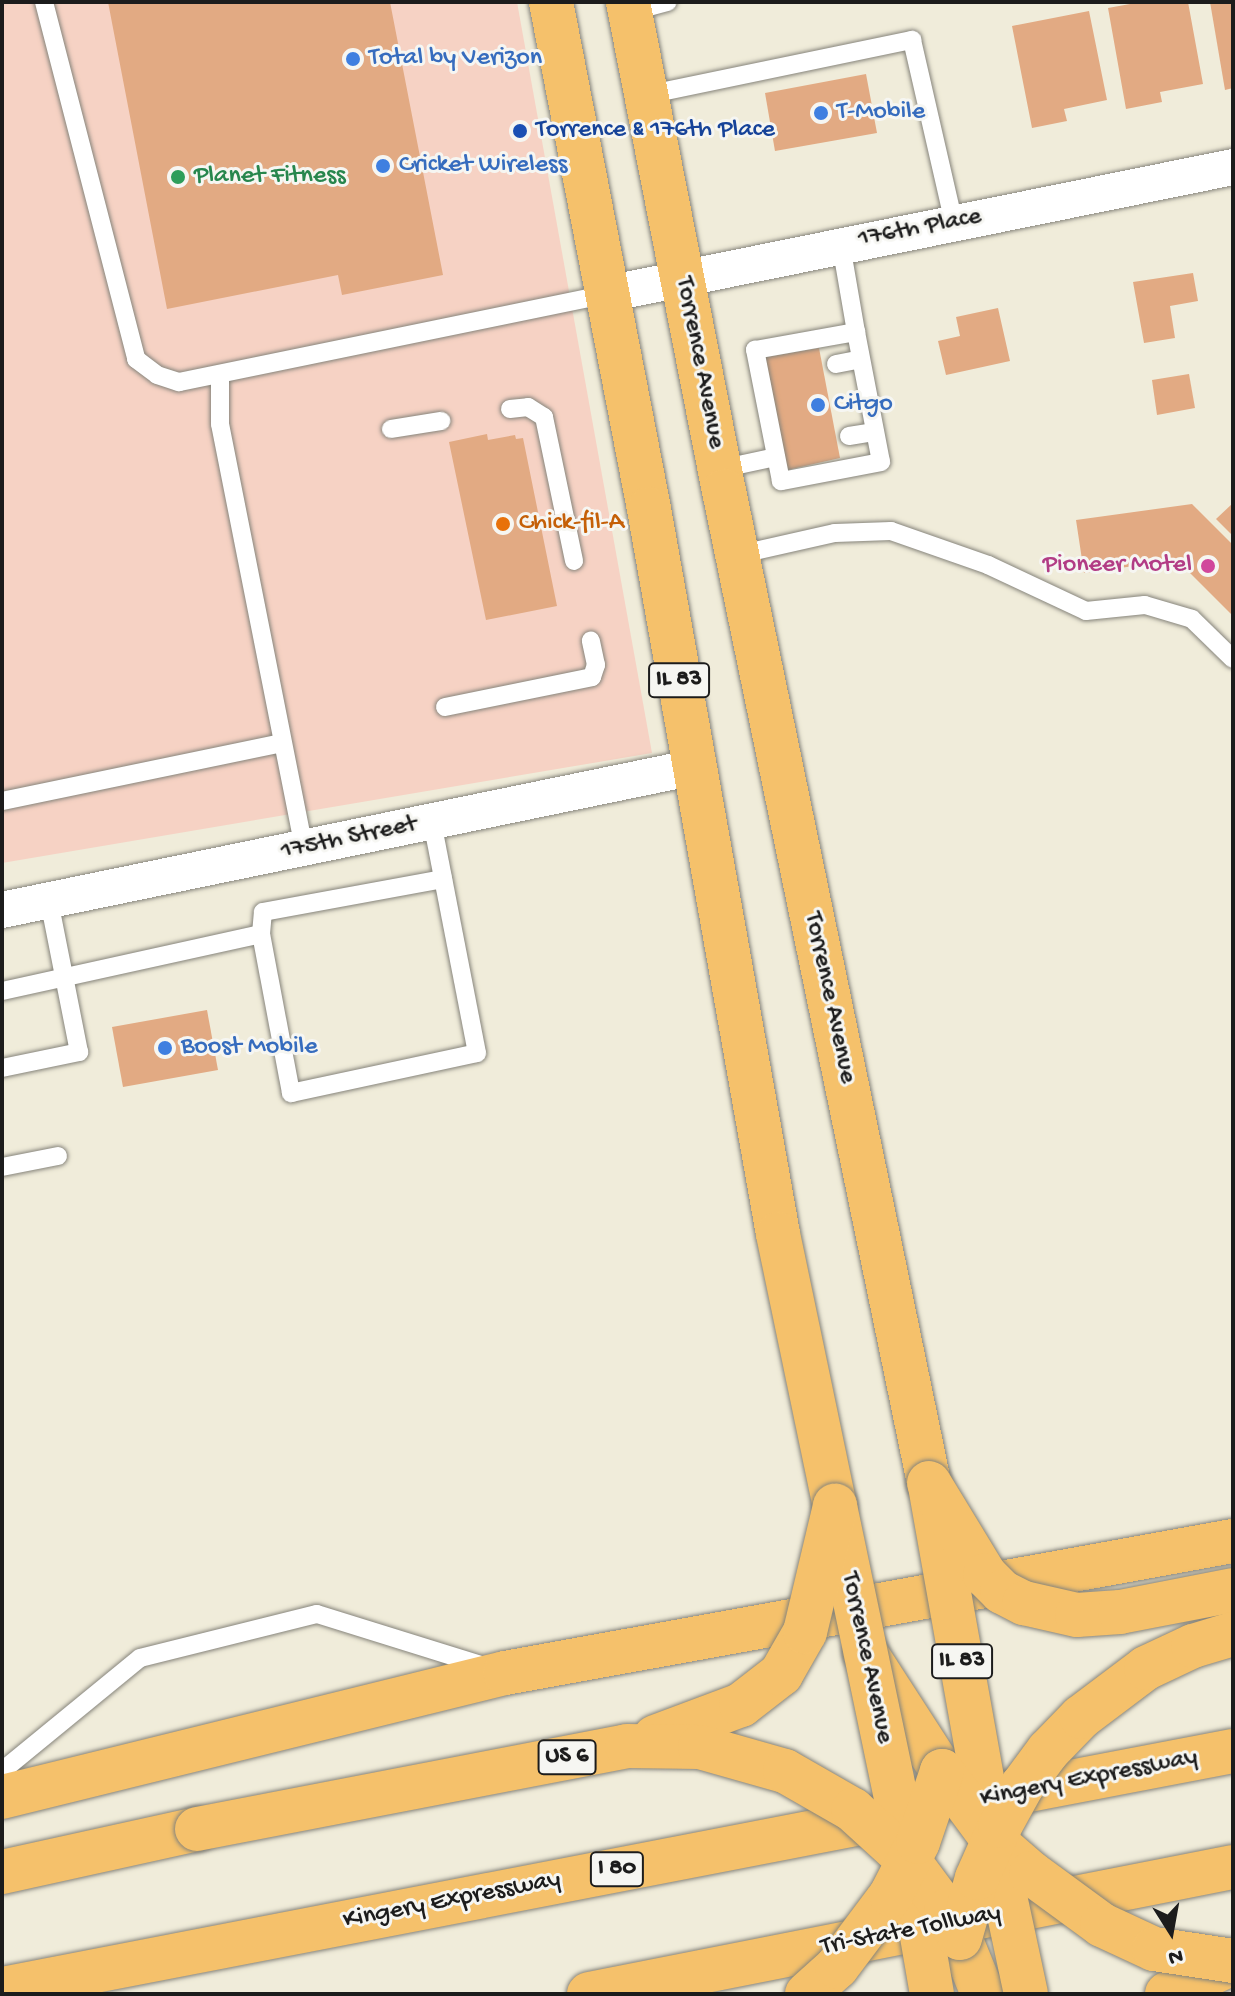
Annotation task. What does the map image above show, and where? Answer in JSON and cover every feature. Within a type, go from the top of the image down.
[{"type":"main road","name":"Torrence Avenue","points":[[551,2],[695,767],[778,1234],[909,1861],[932,1994]]},
{"type":"main road","name":"Torrence Avenue","points":[[642,5],[646,95],[737,555],[929,1483],[993,1840],[1026,1994]]},
{"type":"main road","points":[[929,1483],[985,1575],[1002,1592],[1024,1603],[1077,1615],[1120,1612],[1233,1590]]},
{"type":"main road","points":[[627,1746],[725,1712],[755,1696],[781,1674],[805,1632],[835,1506]]},
{"type":"main road","points":[[2,1797],[505,1673],[1233,1541]]},
{"type":"main road","points":[[807,1994],[837,1967],[866,1931],[909,1861],[942,1771],[951,1718],[957,1632]]},
{"type":"main road","points":[[952,1994],[969,1902],[993,1840],[1029,1776],[1081,1717],[1146,1668],[1193,1646],[1233,1634]]},
{"type":"main road","points":[[864,1649],[942,1771],[993,1840],[1064,1898],[1128,1939],[1177,1954],[1233,1962]]},
{"type":"main road","name":"US 6","points":[[2,1872],[197,1829],[627,1746],[700,1747],[785,1771],[853,1810],[909,1861],[946,1911],[983,1994]]},
{"type":"main road","name":"Kingery Expressway","points":[[2,1989],[1233,1751]]},
{"type":"main road","name":"Tri-State Tollway","points":[[589,1994],[1233,1867]]},
{"type":"main road","points":[[1167,1994],[1233,1962]]},
{"type":"street","name":"176th Place","points":[[607,294],[1233,167]]},
{"type":"street","name":"175th Street","points":[[2,910],[695,767]]},
{"type":"lane","points":[[44,2],[136,359],[157,375],[179,382],[607,294]]},
{"type":"lane","points":[[646,95],[912,40],[954,223]]},
{"type":"lane","points":[[841,245],[881,462],[781,481],[766,377],[755,350],[856,332]]},
{"type":"lane","points":[[836,364],[861,359]]},
{"type":"lane","points":[[220,374],[220,424],[304,848]]},
{"type":"lane","points":[[510,409],[528,407],[544,417],[574,561]]},
{"type":"lane","points":[[391,429],[441,421]]},
{"type":"lane","points":[[849,436],[875,432]]},
{"type":"lane","points":[[720,469],[779,451]]},
{"type":"lane","points":[[737,555],[835,533],[891,531],[988,565],[1086,611],[1145,605],[1192,619],[1233,659]]},
{"type":"lane","points":[[445,707],[592,677],[596,665],[591,641]]},
{"type":"lane","points":[[2,801],[281,743]]},
{"type":"lane","points":[[432,822],[477,1053],[291,1093],[261,934],[263,912],[443,879]]},
{"type":"lane","points":[[2,1068],[79,1052],[49,900]]},
{"type":"lane","points":[[2,991],[261,934]]},
{"type":"lane","points":[[2,1167],[58,1156]]},
{"type":"lane","points":[[2,1771],[140,1658],[317,1614],[505,1673]]},
{"type":"shaded area","points":[[2,2],[517,2],[652,753],[2,863]]},
{"type":"building","points":[[108,2],[390,2],[443,275],[342,295],[338,275],[167,309]]},
{"type":"building","points":[[1141,2],[1188,2],[1203,84],[1160,92],[1162,102],[1126,109],[1108,8]]},
{"type":"building","points":[[1210,2],[1233,2],[1233,88],[1225,90]]},
{"type":"building","points":[[1089,11],[1107,100],[1064,109],[1067,121],[1032,128],[1012,26]]},
{"type":"building","name":"T-Mobile","points":[[866,74],[877,133],[775,151],[765,93]]},
{"type":"building","points":[[1193,273],[1198,301],[1170,306],[1175,338],[1144,343],[1133,282]]},
{"type":"building","points":[[998,308],[1010,361],[946,375],[938,341],[960,336],[956,317]]},
{"type":"building","name":"Citgo","points":[[819,348],[840,458],[783,471],[761,358]]},
{"type":"building","points":[[1189,374],[1195,408],[1157,415],[1152,380]]},
{"type":"building","name":"Chick-fil-A","points":[[487,434],[488,440],[515,435],[516,439],[523,438],[557,606],[486,620],[449,442]]},
{"type":"building","name":"Pioneer Motel","points":[[1233,503],[1233,536],[1216,519]]},
{"type":"building","name":"Pioneer Motel","points":[[1192,504],[1233,545],[1233,616],[1177,560],[1084,573],[1076,520]]},
{"type":"building","name":"Boost Mobile","points":[[207,1010],[218,1070],[123,1087],[112,1027]]},
{"type":"place","name":"Total by Verizon","points":[[353,59]]},
{"type":"place","name":"T-Mobile","points":[[821,113]]},
{"type":"place","name":"Torrence & 176th Place","points":[[520,131]]},
{"type":"place","name":"Cricket Wireless","points":[[383,166]]},
{"type":"place","name":"Planet Fitness","points":[[178,177]]},
{"type":"place","name":"Citgo","points":[[818,405]]},
{"type":"place","name":"Chick-fil-A","points":[[503,524]]},
{"type":"place","name":"Pioneer Motel","points":[[1208,566]]},
{"type":"place","name":"Boost Mobile","points":[[165,1048]]}]
